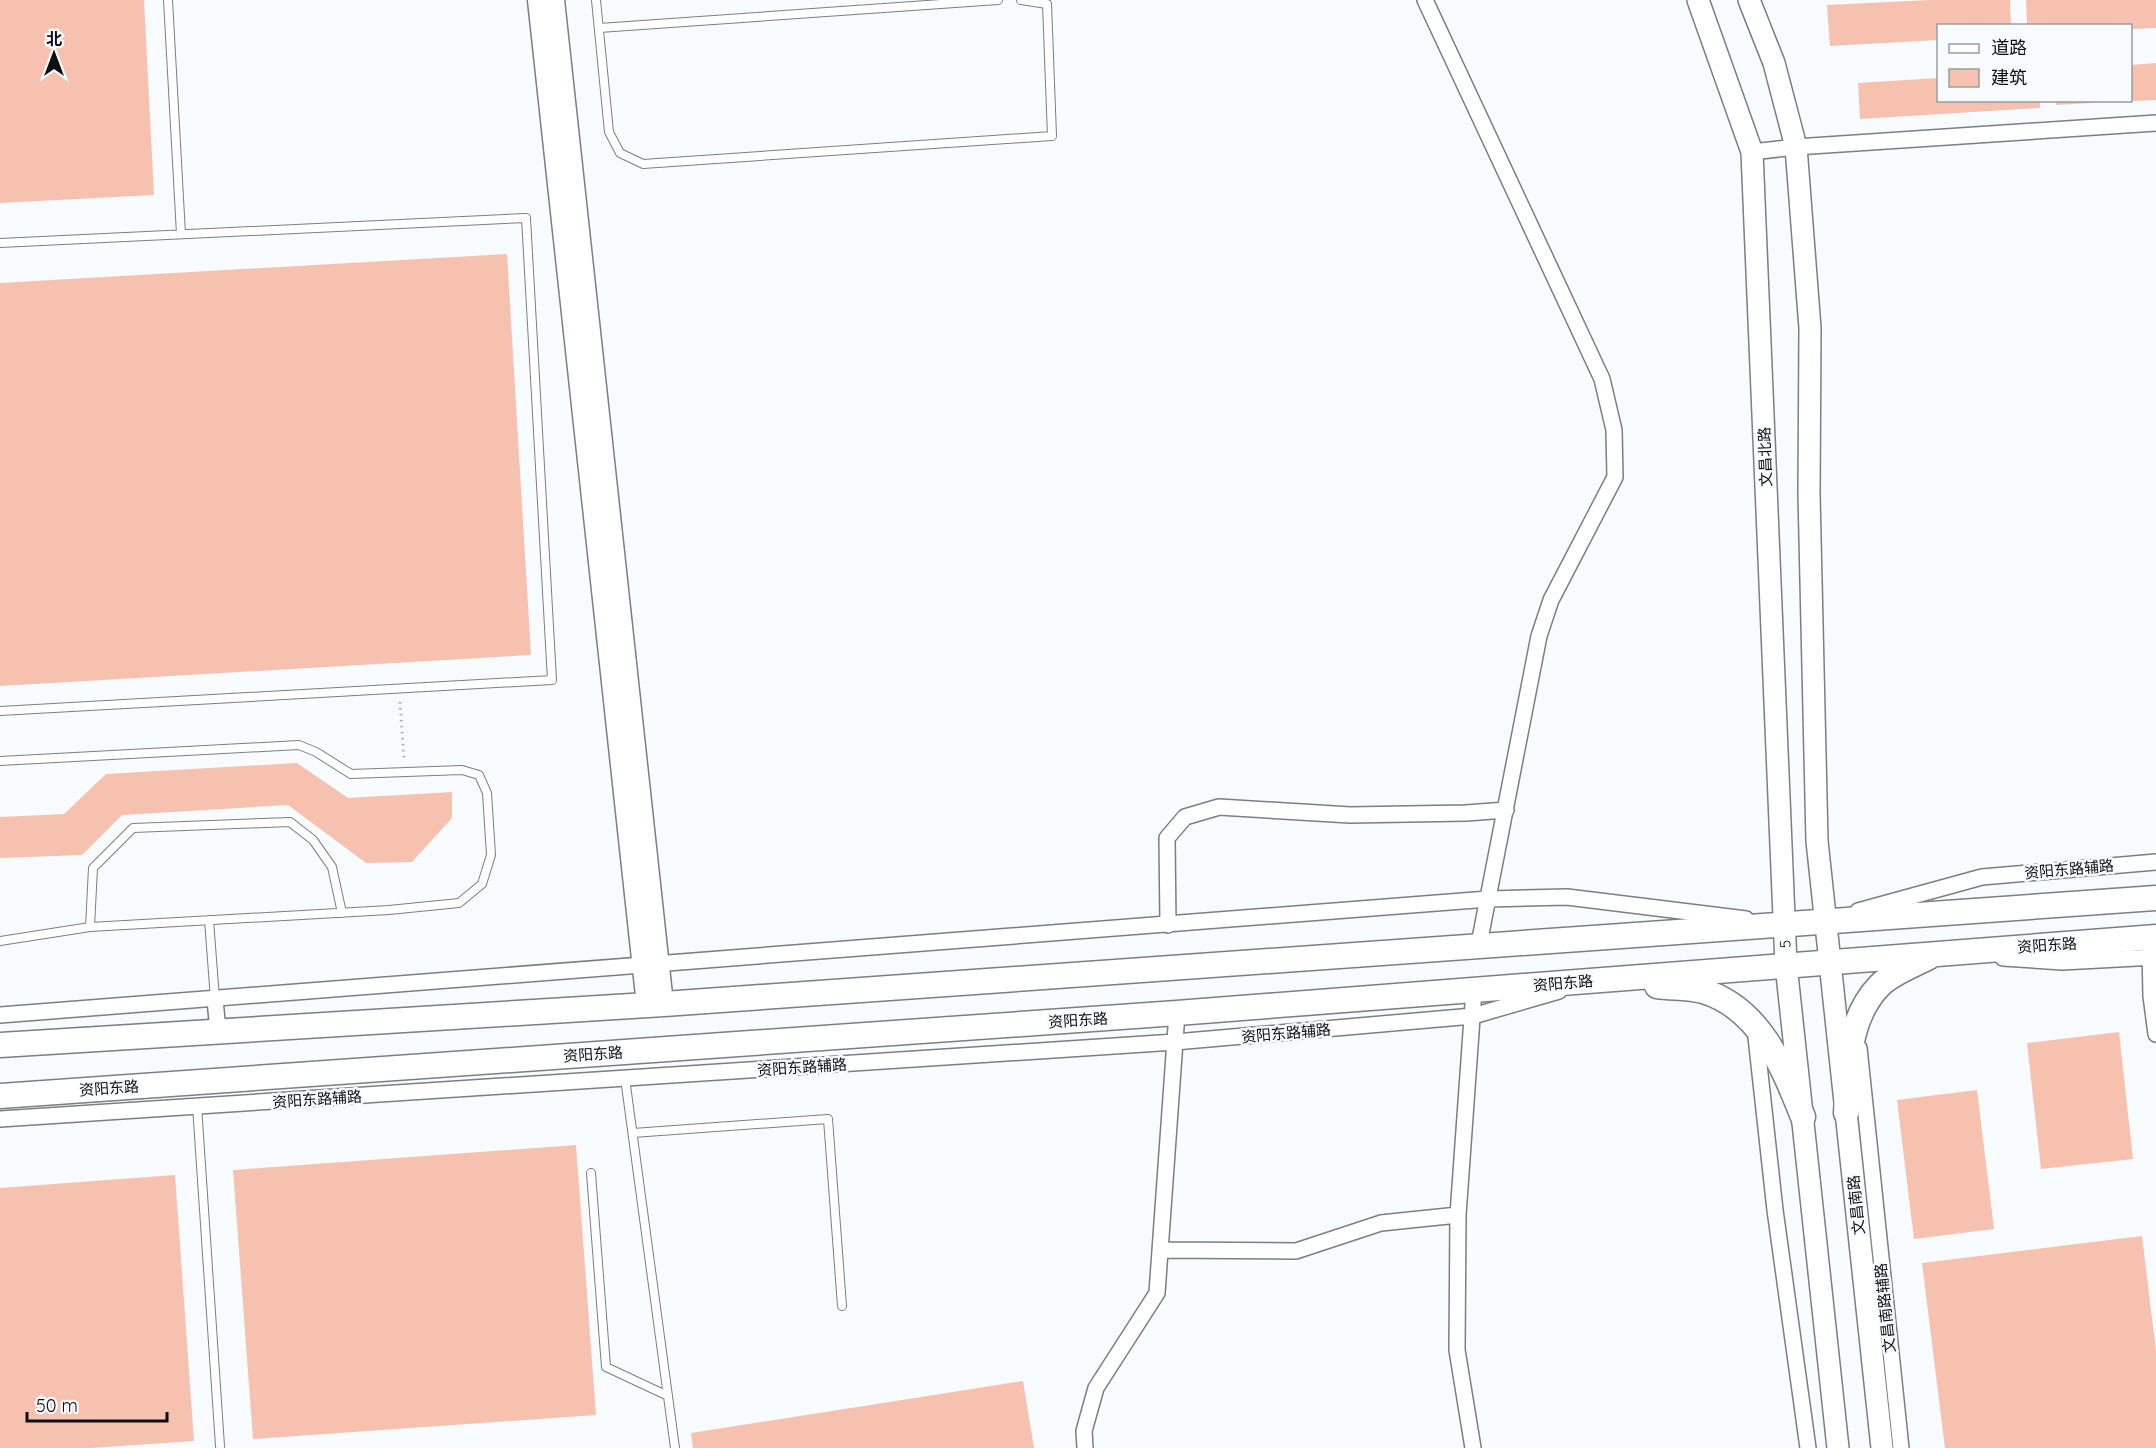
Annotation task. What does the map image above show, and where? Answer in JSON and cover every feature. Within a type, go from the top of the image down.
[{"type":"main road","name":"文昌北路","points":[[1698,0],[1752,152],[1784,923]]},
{"type":"main road","name":"文昌南路","points":[[1749,0],[1774,63],[1796,147],[1810,328],[1809,494],[1817,841],[1882,1448]]},
{"type":"main road","points":[[0,1045],[655,1005],[1479,944],[2156,898]]},
{"type":"main road","name":"5","points":[[1784,923],[1786,966]]},
{"type":"main road","name":"资阳东路","points":[[0,1096],[1177,1013],[1935,954],[2153,947]]},
{"type":"main road","points":[[1846,1113],[1850,1044],[1859,1013],[1881,984],[1935,954]]},
{"type":"main road","points":[[1786,966],[1838,1448]]},
{"type":"main road","points":[[1598,980],[1703,991],[1733,1005],[1755,1025],[1783,1068],[1803,1117]]},
{"type":"street","points":[[537,0],[655,1005]]},
{"type":"street","points":[[555,0],[650,967]]},
{"type":"street","points":[[1425,0],[1602,378],[1614,429],[1616,477],[1551,600],[1539,636],[1479,944]]},
{"type":"street","points":[[1752,152],[1796,147],[2156,123]]},
{"type":"street","points":[[1168,925],[1167,837],[1185,817],[1219,807],[1350,815],[1506,810]]},
{"type":"street","name":"资阳东路辅路","points":[[1824,921],[1982,877],[2156,862]]},
{"type":"street","points":[[0,1015],[650,967],[1488,899],[1567,897],[1784,923]]},
{"type":"street","points":[[2153,947],[2151,996],[2156,1034]]},
{"type":"street","name":"资阳东路辅路","points":[[0,1119],[1175,1042],[1473,1016],[1598,980]]},
{"type":"street","points":[[1473,1448],[1457,1350],[1458,1215],[1474,990]]},
{"type":"street","points":[[215,999],[218,1032]]},
{"type":"street","points":[[1085,1448],[1084,1431],[1096,1388],[1157,1293],[1162,1251],[1177,1013]]},
{"type":"street","name":"文昌南路辅路","points":[[1856,1024],[1901,1448]]},
{"type":"street","points":[[1755,1025],[1775,1210],[1808,1448]]},
{"type":"street","points":[[624,1052],[625,1078]]},
{"type":"street","points":[[196,1082],[196,1106]]},
{"type":"street","points":[[1162,1251],[1296,1251],[1381,1223],[1458,1215]]},
{"type":"lane","points":[[168,0],[181,234]]},
{"type":"lane","points":[[596,0],[609,132],[620,153],[643,164],[1052,136],[1047,4],[1021,0]]},
{"type":"lane","points":[[599,28],[998,0]]},
{"type":"lane","points":[[0,243],[525,218],[552,680],[0,711]]},
{"type":"lane","points":[[0,761],[299,745],[316,752],[351,774],[462,770],[479,775],[486,793],[491,855],[482,884],[459,903],[342,913],[90,927],[0,941]]},
{"type":"lane","points":[[90,927],[93,868],[133,828],[266,821],[290,822],[313,840],[332,867],[342,913]]},
{"type":"lane","points":[[208,920],[215,999]]},
{"type":"lane","points":[[625,1078],[675,1448]]},
{"type":"lane","points":[[196,1106],[220,1446]]},
{"type":"lane","points":[[633,1133],[828,1119],[842,1306]]},
{"type":"lane","points":[[591,1173],[606,1367],[668,1396]]},
{"type":"path","points":[[399,688],[405,772]]},
{"type":"building","points":[[0,0],[144,0],[154,195],[0,203]]},
{"type":"building","points":[[1930,0],[2010,0],[2011,24],[1937,24],[1937,40],[1830,46],[1827,5]]},
{"type":"building","points":[[2026,0],[2156,0],[2156,28],[2132,29],[2132,24],[2027,24]]},
{"type":"building","points":[[2156,63],[2156,100],[2132,101],[2132,65]]},
{"type":"building","points":[[1937,78],[1937,102],[2040,102],[2040,108],[1860,119],[1858,83]]},
{"type":"building","points":[[2056,102],[2109,102],[2056,105]]},
{"type":"building","points":[[507,254],[531,655],[0,686],[0,283]]},
{"type":"building","points":[[297,763],[348,798],[452,792],[452,818],[412,862],[366,863],[288,805],[122,815],[82,855],[0,858],[0,817],[64,814],[106,774]]},
{"type":"building","points":[[2119,1032],[2133,1159],[2041,1169],[2027,1043]]},
{"type":"building","points":[[1977,1090],[1994,1229],[1914,1239],[1897,1100]]},
{"type":"building","points":[[576,1145],[596,1415],[253,1439],[233,1170]]},
{"type":"building","points":[[175,1175],[194,1441],[91,1448],[0,1448],[0,1188]]},
{"type":"building","points":[[2142,1236],[2156,1351],[2156,1448],[1945,1448],[1922,1263]]},
{"type":"building","points":[[1023,1381],[1034,1448],[693,1448],[691,1433]]}]
